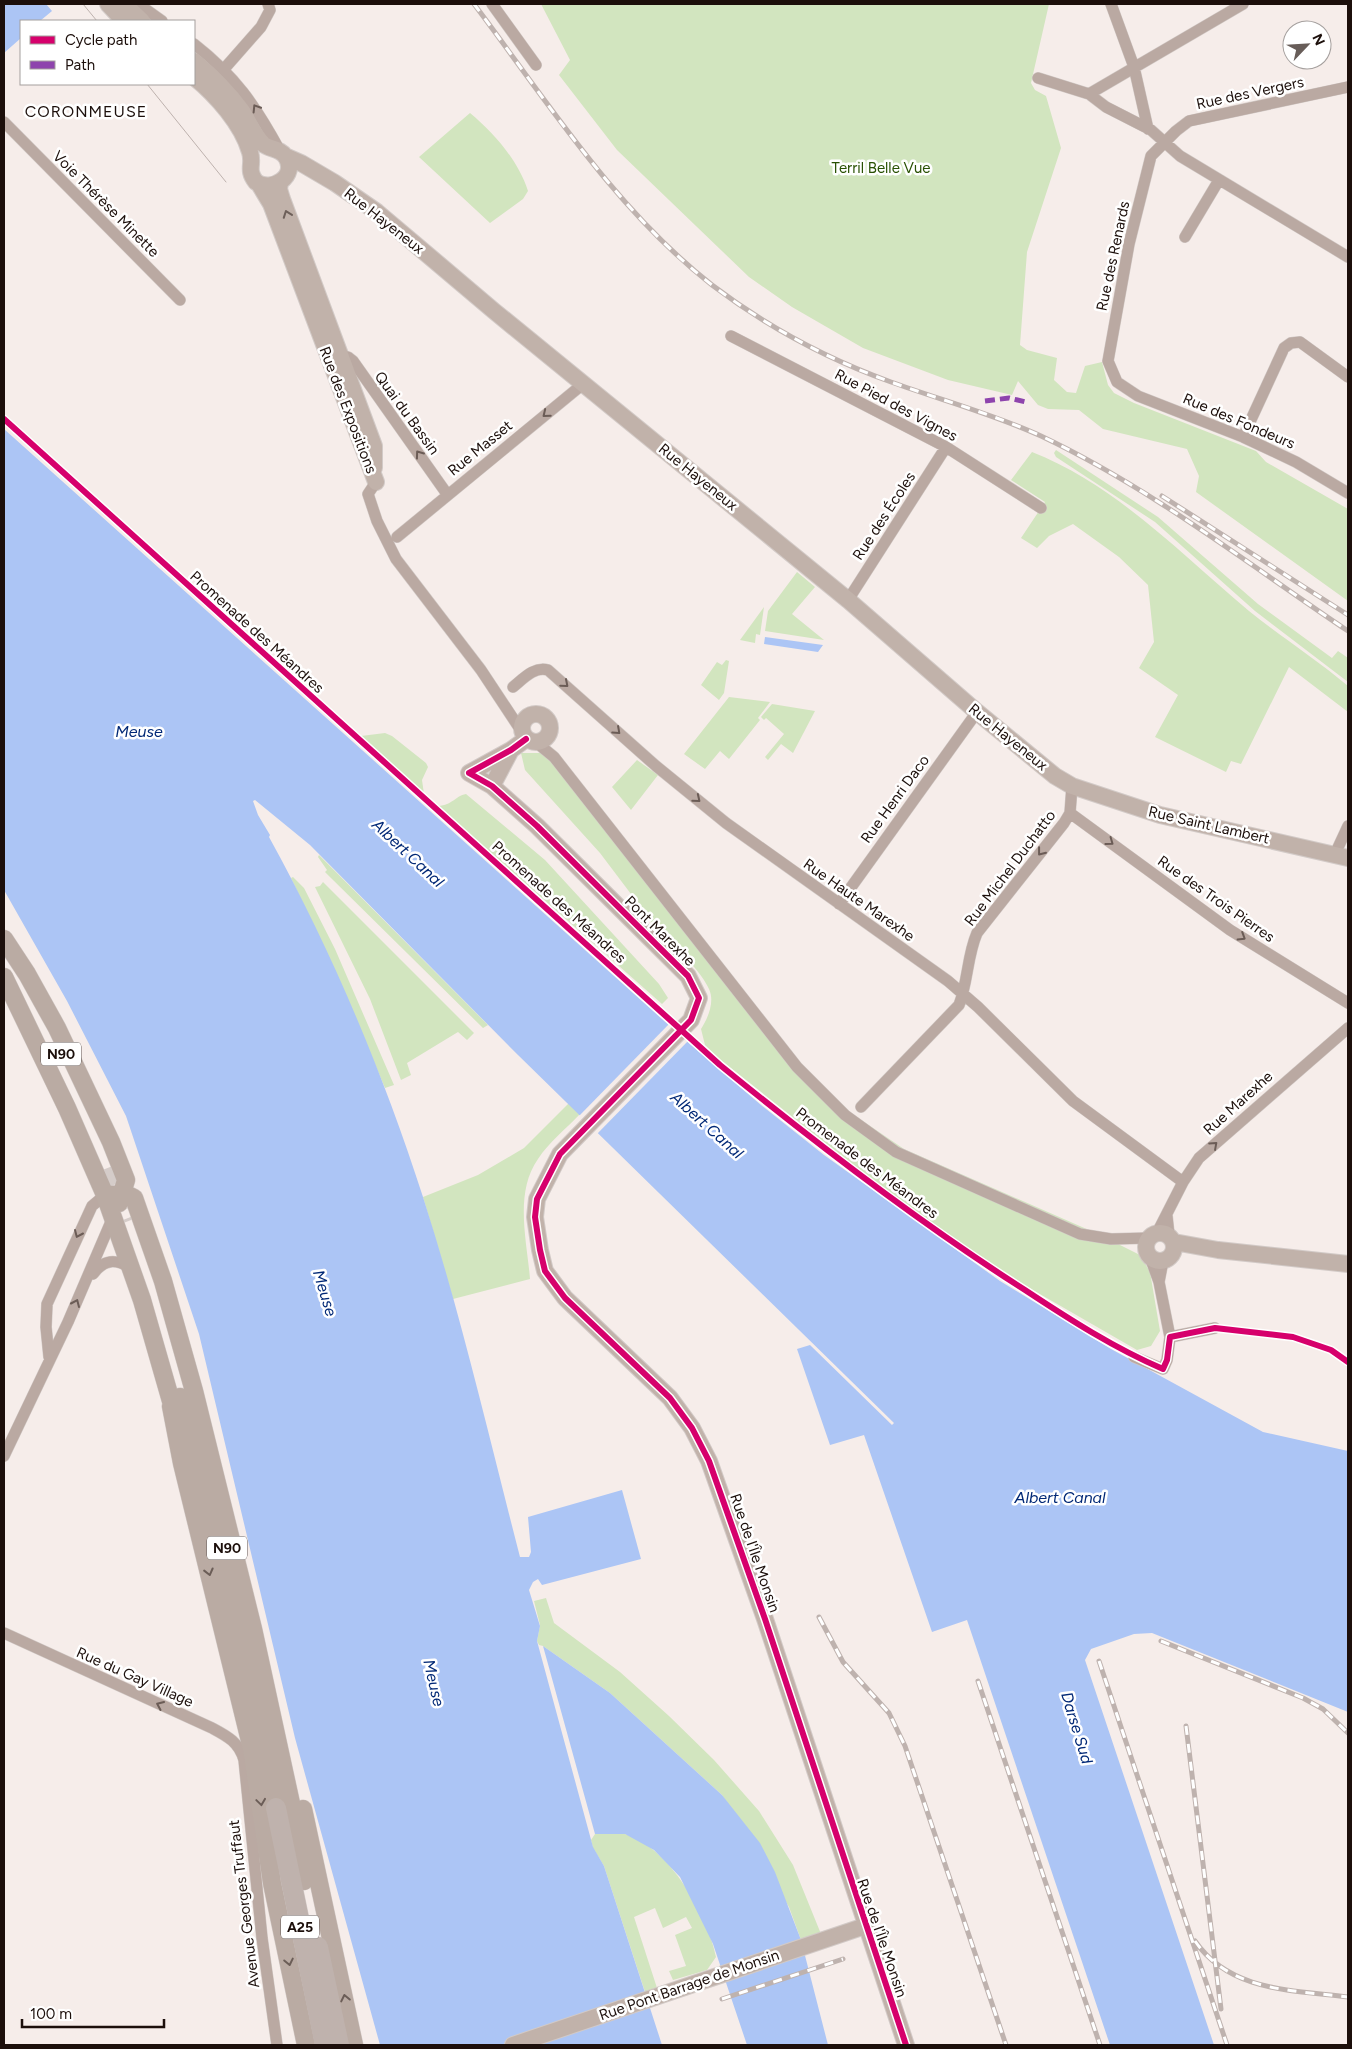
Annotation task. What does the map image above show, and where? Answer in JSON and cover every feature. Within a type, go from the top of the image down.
[{"type":"highway","name":"A25","points":[[276,1808],[325,2045]]},
{"type":"highway","name":"A25","points":[[304,1881],[339,2045]]},
{"type":"main road","points":[[4,939],[39,994],[91,1097],[125,1176],[125,1185],[113,1194]]},
{"type":"main road","name":"N90","points":[[4,946],[61,1054],[109,1168],[58,1063],[4,964]]},
{"type":"main road","points":[[4,977],[68,1108],[113,1194],[124,1220],[132,1269],[172,1406],[221,1561]]},
{"type":"main road","points":[[4,989],[24,1020]]},
{"type":"main road","name":"N90","points":[[113,1194],[129,1194],[134,1198],[172,1311],[240,1576],[300,1845],[304,1881]]},
{"type":"main road","name":"N90","points":[[124,1220],[166,1342],[221,1561],[276,1808]]},
{"type":"main road","name":"N90","points":[[124,1220],[172,1337],[239,1596],[304,1881]]},
{"type":"main road","name":"N90","points":[[172,1406],[182,1463],[252,1749],[272,1882],[306,2045]]},
{"type":"main road","name":"N90","points":[[266,1689],[276,1713],[288,1762],[313,1845],[354,2045]]},
{"type":"street","points":[[108,4],[130,14],[141,6],[161,20]]},
{"type":"street","points":[[224,69],[261,27],[270,10],[268,4]]},
{"type":"street","points":[[492,4],[536,65]]},
{"type":"street","points":[[1111,4],[1134,67],[1148,129]]},
{"type":"street","points":[[1089,94],[1243,4]]},
{"type":"street","points":[[195,45],[224,69],[253,103],[288,168],[282,181]]},
{"type":"street","points":[[195,62],[222,87],[241,110],[259,139],[278,151]]},
{"type":"street","points":[[195,78],[212,94],[230,117],[250,151],[251,175],[259,184],[270,186],[303,173],[319,174]]},
{"type":"street","points":[[1038,78],[1089,94],[1106,107],[1148,129],[1180,156],[1348,257]]},
{"type":"street","name":"Rue des Vergers","points":[[1165,142],[1189,121],[1348,87]]},
{"type":"street","name":"Voie Thérèse Minette","points":[[6,126],[180,300]]},
{"type":"street","name":"Rue des Renards","points":[[1116,382],[1108,361],[1130,244],[1151,156],[1165,142]]},
{"type":"street","points":[[251,160],[261,149],[278,151]]},
{"type":"street","name":"Rue Hayeneux","points":[[278,151],[319,174],[376,212],[848,600],[977,712],[1038,762],[1072,786]]},
{"type":"street","points":[[1185,237],[1219,180]]},
{"type":"street","name":"Rue des Expositions","points":[[282,181],[279,189],[282,199],[374,446],[376,482]]},
{"type":"street","name":"Rue des Expositions","points":[[259,184],[271,204],[376,482]]},
{"type":"street","name":"Rue Pied des Vignes","points":[[731,336],[946,447],[1041,508]]},
{"type":"street","points":[[1243,437],[1284,348],[1291,343],[1300,342],[1348,377]]},
{"type":"street","name":"Quai du Bassin","points":[[339,354],[348,357],[352,362],[447,494]]},
{"type":"street","name":"Rue des Fondeurs","points":[[1116,382],[1138,396],[1243,437],[1296,462],[1348,493]]},
{"type":"street","name":"Rue Masset","points":[[397,537],[583,384]]},
{"type":"street","name":"Rue des Écoles","points":[[848,600],[946,447]]},
{"type":"street","points":[[376,482],[368,494],[377,521],[396,559],[481,670],[528,738],[554,757],[797,1066],[845,1115],[896,1152],[1080,1234],[1112,1239],[1162,1237],[1218,1250],[1348,1264]]},
{"type":"street","name":"Rue Haute Marexhe","points":[[513,687],[541,668],[548,670],[656,766],[726,823],[963,994],[1073,1101],[1183,1182]]},
{"type":"street","name":"Rue Henri Daco","points":[[839,904],[977,712]]},
{"type":"street","points":[[492,786],[511,750],[528,738]]},
{"type":"street","name":"Pont Marexhe","points":[[511,750],[469,773],[492,786],[536,826],[688,976],[698,998],[696,1010],[688,1023],[585,1129]]},
{"type":"street","name":"Rue Michel Duchatto","points":[[861,1107],[959,1005],[963,994],[972,943],[977,933],[1070,813],[1072,786]]},
{"type":"street","name":"Rue Saint Lambert","points":[[1072,786],[1160,815],[1341,856]]},
{"type":"street","name":"Rue des Trois Pierres","points":[[1070,813],[1230,930],[1348,1003]]},
{"type":"street","points":[[1341,856],[1348,826]]},
{"type":"street","name":"Rue Marexhe","points":[[1162,1237],[1167,1216],[1183,1182],[1199,1158],[1348,1028]]},
{"type":"street","name":"Rue de l'Île Monsin","points":[[585,1129],[560,1154],[538,1199],[535,1217],[545,1271],[565,1298],[670,1398],[692,1428],[710,1461],[765,1619],[865,1926],[906,2045]]},
{"type":"street","points":[[49,1359],[46,1319],[47,1304],[92,1206],[113,1194]]},
{"type":"street","points":[[4,1456],[85,1284],[124,1220]]},
{"type":"street","points":[[1157,1259],[1172,1256],[1162,1237]]},
{"type":"street","points":[[1134,1357],[1163,1369],[1167,1360],[1170,1337],[1159,1282],[1157,1259],[1146,1247],[1162,1237]]},
{"type":"street","points":[[85,1284],[105,1262],[119,1262],[132,1269]]},
{"type":"street","points":[[1170,1337],[1215,1328]]},
{"type":"street","name":"Rue du Gay Village","points":[[4,1632],[204,1725],[234,1742],[244,1760]]},
{"type":"street","name":"Avenue Georges Truffaut","points":[[244,1760],[261,1928],[277,2045]]},
{"type":"street","name":"Rue Pont Barrage de Monsin","points":[[512,2045],[865,1926]]},
{"type":"green space","name":"Terril Belle Vue","points":[[541,4],[1049,4],[1031,83],[1035,90],[1046,96],[1061,148],[1027,252],[1020,345],[1027,350],[1057,358],[1054,380],[1067,392],[1076,393],[1085,366],[1102,362],[1108,385],[1114,393],[1134,403],[1256,451],[1266,462],[1348,509],[1348,601],[1196,492],[1199,476],[1187,449],[1103,429],[1079,410],[1048,409],[1038,405],[1018,381],[1012,395],[948,380],[863,348],[792,307],[749,277],[617,150],[559,75],[570,60]]},
{"type":"green space","points":[[470,113],[488,129],[512,158],[528,191],[523,199],[490,223],[419,157]]},
{"type":"green space","points":[[1056,450],[1158,517],[1258,604],[1332,658],[1338,651],[1348,658],[1348,682],[1255,611],[1155,522],[1056,457],[1054,453]]},
{"type":"green space","points":[[1032,452],[1063,466],[1120,502],[1173,544],[1249,611],[1348,686],[1348,712],[1289,667],[1241,764],[1231,761],[1226,772],[1155,737],[1178,695],[1139,668],[1154,642],[1148,585],[1119,557],[1073,524],[1049,536],[1037,548],[1021,538],[1045,502],[1011,480]]},
{"type":"green space","points":[[797,572],[815,587],[792,614],[824,640],[765,631],[768,611]]},
{"type":"green space","points":[[764,607],[760,635],[756,634],[755,643],[740,640]]},
{"type":"green space","points":[[726,660],[729,661],[724,693],[719,700],[701,685],[717,662],[722,665]]},
{"type":"green space","points":[[729,697],[770,702],[758,718],[760,720],[729,759],[720,751],[705,769],[684,754]]},
{"type":"green space","points":[[772,704],[815,711],[793,753],[781,744],[768,760],[765,757],[784,734],[766,718],[764,720],[761,717]]},
{"type":"green space","points":[[385,733],[392,736],[426,763],[428,767],[422,780],[424,794],[361,736]]},
{"type":"green space","points":[[521,753],[541,753],[590,797],[798,1062],[851,1113],[904,1149],[1098,1234],[1140,1255],[1150,1272],[1160,1331],[1151,1346],[1137,1350],[1007,1275],[886,1191],[722,1061],[705,1045],[701,1029],[708,1015],[711,994],[704,980],[686,957],[632,903],[634,898],[600,853],[525,770]]},
{"type":"green space","points":[[637,760],[658,775],[631,810],[612,787]]},
{"type":"green space","points":[[466,794],[545,860],[659,984],[668,998],[662,1004],[438,806],[447,804]]},
{"type":"green space","points":[[319,855],[488,1025],[483,1028],[325,872],[327,870],[318,857]]},
{"type":"green space","points":[[293,877],[304,888],[335,949],[394,1085],[385,1088],[340,982],[291,878]]},
{"type":"green space","points":[[323,882],[474,1033],[467,1040],[458,1032],[407,1063],[411,1075],[401,1080],[370,999],[315,887],[320,886]]},
{"type":"green space","points":[[569,1103],[580,1114],[542,1153],[531,1172],[526,1187],[524,1217],[530,1279],[453,1299],[423,1197],[478,1175],[524,1148]]},
{"type":"green space","points":[[546,1598],[554,1623],[620,1672],[669,1716],[714,1760],[759,1811],[793,1865],[821,1934],[801,1940],[789,1907],[722,1795],[610,1693],[539,1645],[537,1641],[540,1625],[534,1601]]},
{"type":"green space","points":[[595,1834],[625,1834],[641,1841],[657,1853],[671,1868],[695,1903],[712,1940],[716,1957],[707,1970],[673,1980],[669,1971],[686,1966],[675,1935],[692,1928],[686,1917],[663,1928],[655,1908],[634,1917],[657,1988],[645,1992],[604,1866],[593,1848],[591,1840]]},
{"type":"water","points":[[4,4],[46,4],[52,11],[41,20],[20,20],[20,39],[4,53]]},
{"type":"water","points":[[4,429],[691,1045],[761,1105],[824,1155],[1000,1281],[1111,1349],[1263,1432],[1348,1451],[1348,1712],[1152,1633],[1134,1634],[1091,1649],[1085,1660],[1214,2045],[1110,2045],[967,1620],[932,1632],[864,1435],[830,1445],[797,1349],[810,1345],[892,1425],[894,1423],[518,1055],[310,845],[255,800],[253,801],[258,815],[270,835],[269,837],[335,968],[391,1104],[423,1197],[450,1286],[520,1557],[529,1557],[531,1552],[528,1517],[622,1490],[641,1559],[542,1585],[538,1579],[533,1582],[529,1590],[540,1626],[537,1641],[593,1847],[604,1866],[662,2045],[380,2045],[295,1738],[199,1334],[126,1116],[67,1001],[4,890]]},
{"type":"water","points":[[765,637],[823,645],[818,652],[764,644]]},
{"type":"water","points":[[543,1646],[610,1693],[722,1795],[760,1843],[775,1872],[801,1940],[828,2045],[747,2045],[713,1944],[680,1877],[654,1850],[625,1834],[595,1834]]},
{"type":"pier","points":[[670,1023],[689,1040],[597,1134],[579,1116]]},
{"type":"tunnel","points":[[105,1169],[126,1222]]},
{"type":"tram line","points":[[83,4],[96,20]]},
{"type":"tram line","points":[[148,85],[226,182]]},
{"type":"railway","points":[[474,4],[613,188],[644,223],[712,285],[775,328],[820,352],[867,373],[1004,421],[1041,436],[1082,457],[1160,503],[1348,631]]},
{"type":"railway","points":[[1162,496],[1348,615]]},
{"type":"railway","points":[[819,1617],[843,1662],[889,1713],[905,1746],[1006,2045]]},
{"type":"railway","points":[[1161,1641],[1303,1698],[1323,1709],[1348,1733]]},
{"type":"railway","points":[[1099,1661],[1227,2045]]},
{"type":"railway","points":[[978,1681],[1100,2045]]},
{"type":"railway","points":[[1186,1726],[1221,2009]]},
{"type":"railway","points":[[1195,1941],[1209,1958],[1226,1970],[1244,1979],[1285,1990],[1348,1997]]},
{"type":"railway","points":[[722,1999],[843,1959]]},
{"type":"marked path","points":[[985,401],[1009,398],[1026,402]]},
{"type":"cycle path","name":"Promenade des Méandres","points":[[4,419],[720,1065],[831,1153],[907,1210],[985,1264],[1075,1322],[1127,1352],[1163,1369],[1167,1360],[1170,1337],[1215,1328],[1293,1337],[1331,1350],[1348,1362]]},
{"type":"cycle path","points":[[526,739],[511,750],[469,773],[492,786],[537,826],[688,976],[699,998],[691,1020],[560,1154],[537,1199],[535,1217],[545,1271],[565,1298],[670,1398],[692,1428],[709,1461],[765,1619],[906,2045]]},
{"type":"district","name":"CORONMEUSE","points":[[86,111]]},
{"type":"water label","name":"Meuse","points":[[139,731]]},
{"type":"water label","name":"Albert Canal","points":[[408,853]]},
{"type":"water label","name":"Albert Canal","points":[[707,1125]]},
{"type":"water label","name":"Meuse","points":[[325,1293]]},
{"type":"water label","name":"Albert Canal","points":[[1060,1497]]},
{"type":"water label","name":"Meuse","points":[[434,1683]]},
{"type":"water label","name":"Darse Sud","points":[[1077,1728]]}]
